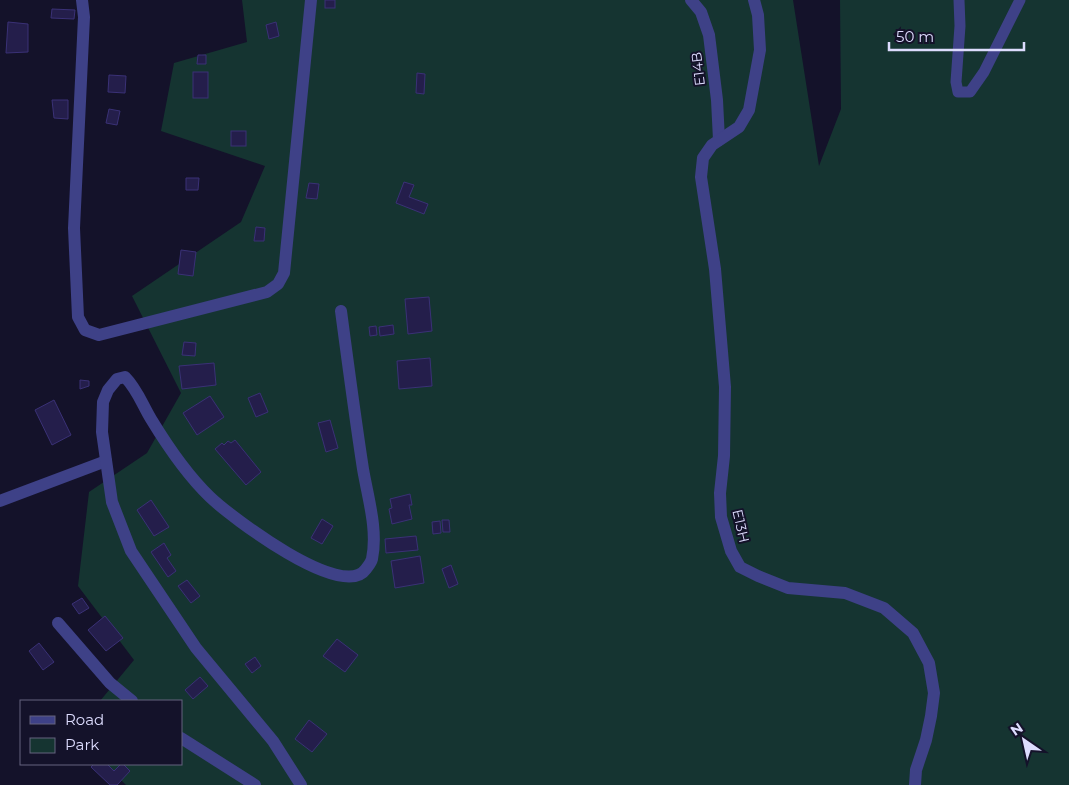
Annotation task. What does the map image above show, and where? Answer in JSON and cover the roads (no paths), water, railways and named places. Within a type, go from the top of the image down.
[{"type":"street","points":[[82,0],[84,17],[74,228],[78,317],[86,330],[99,335],[267,292],[278,284],[284,273],[311,0]]},
{"type":"street","name":"E14B","points":[[690,0],[701,12],[709,35],[717,100],[719,140]]},
{"type":"street","points":[[719,140],[740,127],[749,110],[760,50],[758,15],[754,0]]},
{"type":"street","name":"E13H","points":[[719,140],[703,158],[701,177],[715,269],[725,387],[724,456],[720,493],[722,517],[731,551],[740,567],[758,576],[788,588],[845,593],[884,608],[913,633],[930,663],[934,693],[932,716],[916,770],[915,785]]},
{"type":"street","points":[[301,785],[273,741],[196,648],[131,551],[112,502],[102,432],[103,402],[108,390],[117,379],[125,377],[134,386],[172,454],[211,497],[265,539],[322,571],[348,577],[364,572],[372,561],[373,527],[341,311]]},
{"type":"street","points":[[0,501],[106,461]]},
{"type":"street","points":[[58,623],[110,683],[131,700]]},
{"type":"street","points":[[182,739],[255,785]]},
{"type":"lane","points":[[959,0],[960,26],[956,82],[958,92],[970,92],[984,72],[1020,0]]}]
